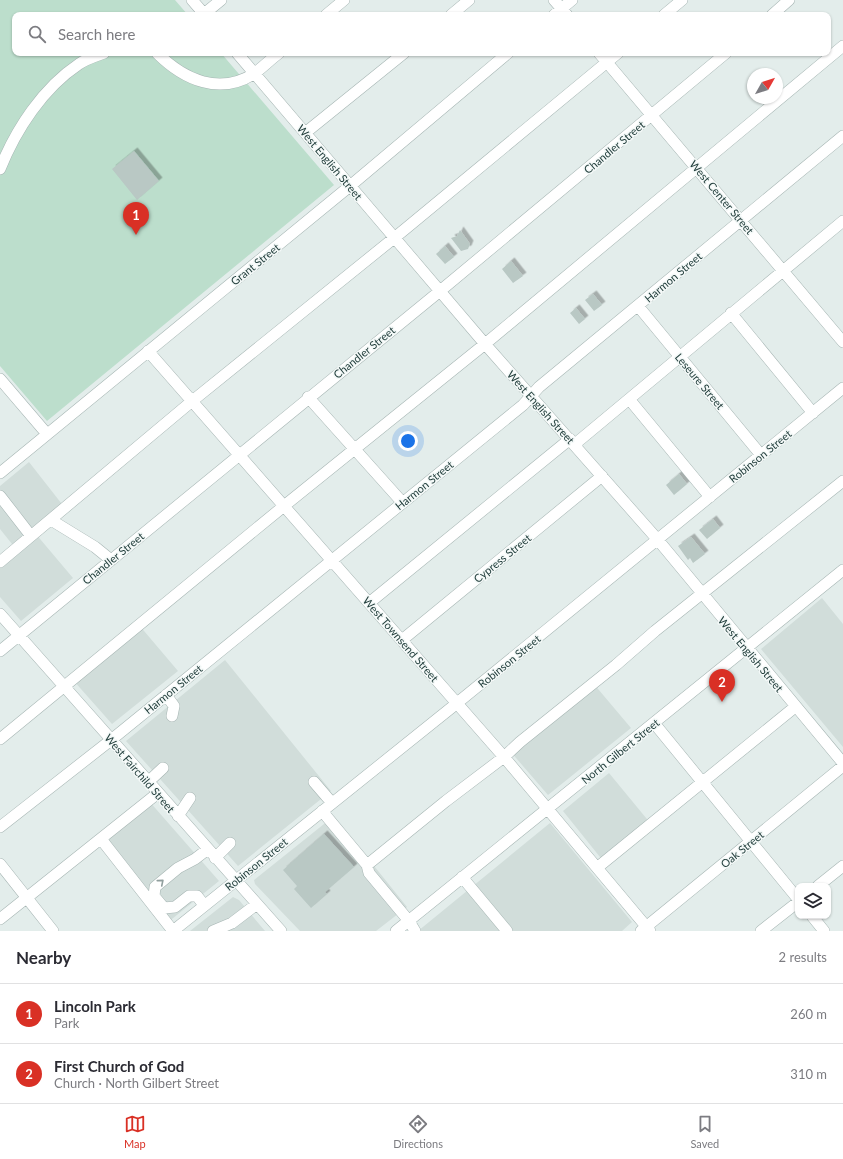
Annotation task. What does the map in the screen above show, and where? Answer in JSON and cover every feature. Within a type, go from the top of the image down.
[{"type":"street","points":[[192,0],[202,12]]},
{"type":"street","points":[[206,12],[221,0]]},
{"type":"street","points":[[330,12],[344,0]]},
{"type":"street","points":[[455,12],[469,0]]},
{"type":"street","points":[[559,10],[572,0]]},
{"type":"street","points":[[668,12],[682,0]]},
{"type":"street","points":[[776,12],[790,0]]},
{"type":"street","points":[[0,739],[284,506],[485,344],[843,46]]},
{"type":"street","points":[[0,169],[26,121],[42,96],[59,79],[80,63],[97,56]]},
{"type":"street","points":[[160,56],[171,67],[206,83],[223,84],[233,83],[254,73],[275,56]]},
{"type":"street","name":"West English Street","points":[[240,56],[485,344],[573,441],[658,540],[701,594],[843,763]]},
{"type":"street","points":[[305,133],[400,56]]},
{"type":"street","name":"Grant Street","points":[[0,473],[350,186],[504,56]]},
{"type":"street","name":"West Center Street","points":[[601,56],[843,342]]},
{"type":"street","points":[[0,562],[191,402],[615,56]]},
{"type":"street","name":"Chandler Street","points":[[0,651],[239,456],[308,397],[440,291],[722,56]]},
{"type":"street","name":"Harmon Street","points":[[0,827],[111,740],[523,405],[539,387],[843,136]]},
{"type":"street","points":[[370,603],[573,441],[629,399],[843,221]]},
{"type":"street","name":"Leseure Street","points":[[638,306],[761,455]]},
{"type":"street","points":[[731,313],[813,413]]},
{"type":"street","name":"West Townsend Street","points":[[148,351],[191,402],[370,603],[548,808],[598,868],[646,930]]},
{"type":"street","points":[[1,381],[47,434]]},
{"type":"street","name":"Robinson Street","points":[[173,931],[457,703],[843,388]]},
{"type":"street","points":[[308,397],[402,502]]},
{"type":"street","points":[[629,399],[710,497]]},
{"type":"street","name":"Cypress Street","points":[[402,640],[602,476]]},
{"type":"street","points":[[367,865],[446,801],[504,757],[701,594],[843,481]]},
{"type":"street","points":[[0,496],[31,536]]},
{"type":"street","points":[[51,520],[95,547],[111,560]]},
{"type":"street","name":"North Gilbert Street","points":[[396,931],[843,570]]},
{"type":"street","name":"West Fairchild Street","points":[[0,614],[281,931]]},
{"type":"street","points":[[166,695],[174,706],[172,716]]},
{"type":"street","points":[[598,868],[795,707]]},
{"type":"street","points":[[654,723],[795,897]]},
{"type":"street","name":"Oak Street","points":[[646,930],[843,766]]},
{"type":"street","points":[[148,782],[163,768]]},
{"type":"street","points":[[314,782],[332,803]]},
{"type":"street","points":[[0,919],[158,793]]},
{"type":"street","points":[[178,816],[190,798]]},
{"type":"street","points":[[322,811],[367,865],[369,873],[409,921],[415,931]]},
{"type":"street","points":[[101,839],[173,931]]},
{"type":"street","points":[[215,858],[230,843]]},
{"type":"street","points":[[204,905],[197,896],[189,896],[175,907],[164,908],[154,896],[155,887],[178,868],[195,859],[208,849]]},
{"type":"street","points":[[0,864],[53,931]]},
{"type":"street","points":[[822,883],[843,866]]},
{"type":"street","points":[[462,877],[507,931]]},
{"type":"street","points":[[761,931],[795,903]]},
{"type":"street","points":[[213,931],[232,923],[257,904]]},
{"type":"street","points":[[814,919],[824,931]]},
{"type":"shaded area","points":[[29,462],[65,508],[35,533],[73,578],[21,621],[0,597],[0,562],[16,549],[0,529],[0,486]]},
{"type":"shaded area","points":[[822,598],[843,624],[843,747],[761,649]]},
{"type":"shaded area","points":[[139,625],[178,671],[112,724],[73,680]]},
{"type":"shaded area","points":[[225,660],[331,791],[238,866],[126,741]]},
{"type":"shaded area","points":[[593,683],[631,728],[548,795],[510,751]]},
{"type":"shaded area","points":[[609,773],[651,824],[604,862],[563,811]]},
{"type":"shaded area","points":[[149,801],[219,881],[167,923],[101,839]]},
{"type":"shaded area","points":[[334,816],[407,907],[376,931],[300,931],[255,884],[254,880]]},
{"type":"shaded area","points":[[550,823],[632,922],[622,931],[418,931]]},
{"type":"shaded area","points":[[233,897],[239,900],[265,931],[190,931]]},
{"type":"green space","points":[[0,0],[175,0],[185,12],[12,12],[12,56],[224,56],[334,185],[47,421],[0,366]]},
{"type":"building","points":[[134,151],[159,181],[137,200],[112,169]]},
{"type":"building","points":[[460,230],[470,244],[468,249],[461,251],[451,238],[457,236]]},
{"type":"building","points":[[445,246],[454,257],[445,264],[436,254]]},
{"type":"building","points":[[511,261],[523,276],[513,283],[502,269]]},
{"type":"building","points":[[593,294],[602,305],[594,311],[585,300]]},
{"type":"building","points":[[576,308],[585,319],[579,324],[570,313]]},
{"type":"building","points":[[679,474],[687,484],[674,495],[666,485]]},
{"type":"building","points":[[713,519],[720,528],[707,539],[699,530]]},
{"type":"building","points":[[691,537],[705,554],[693,563],[690,558],[688,560],[678,546]]},
{"type":"building","points":[[324,834],[354,867],[325,892],[327,894],[311,908],[294,889],[297,886],[283,870]]},
{"type":"place","name":"Lincoln Park","points":[[136,235]]},
{"type":"place","name":"First Church of God","points":[[722,702]]}]
